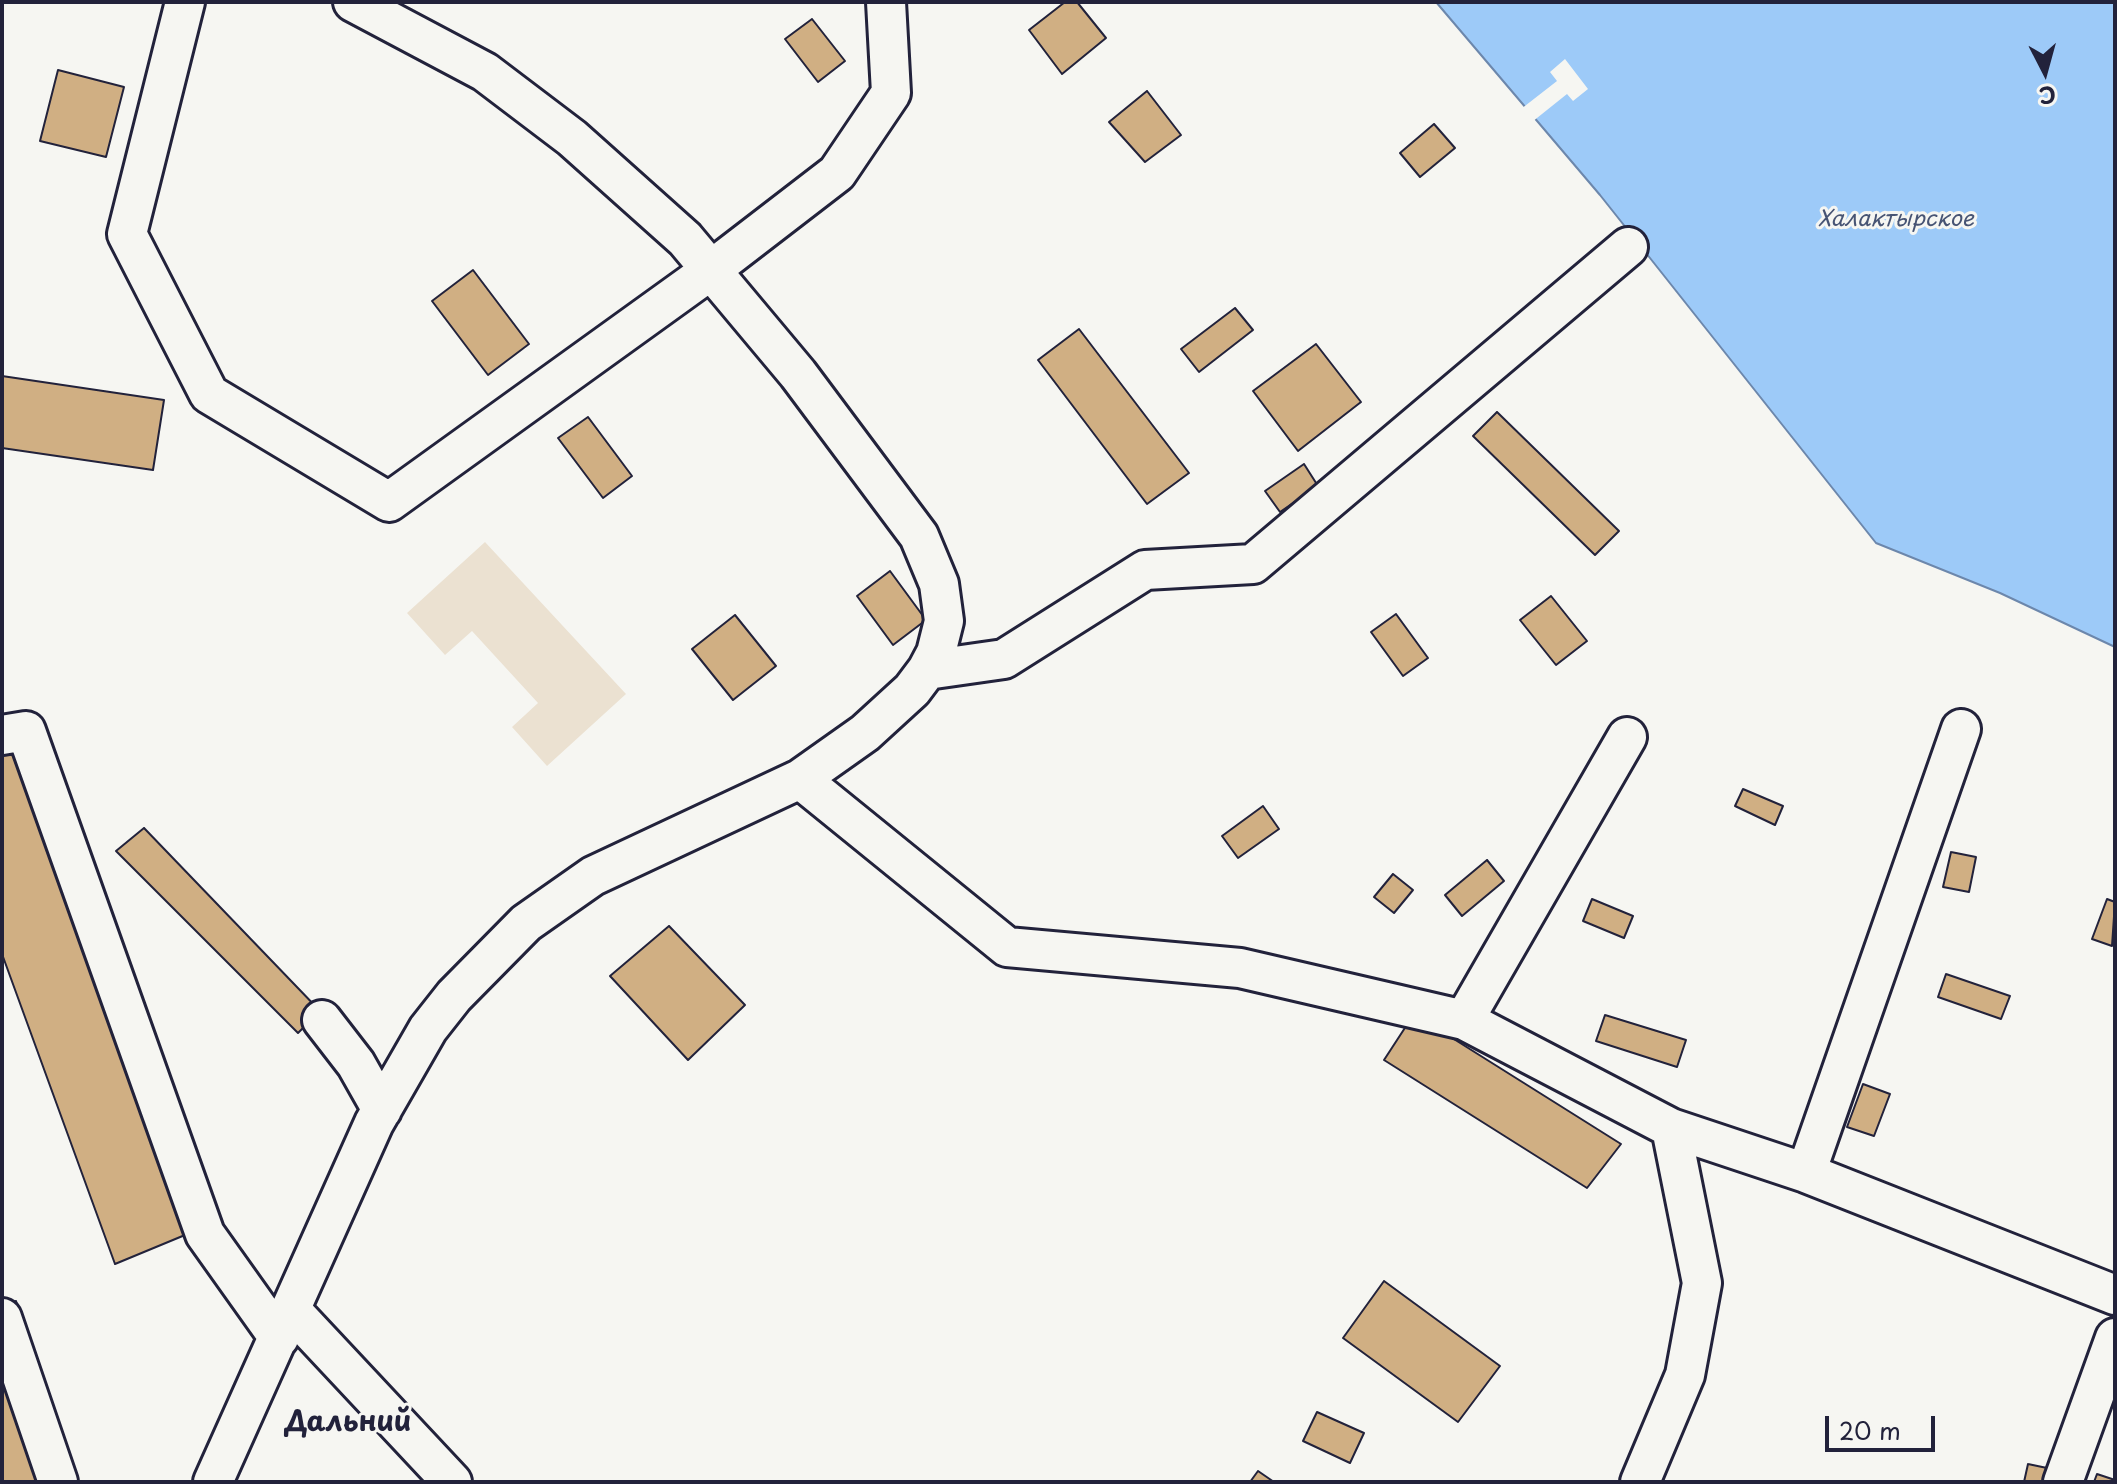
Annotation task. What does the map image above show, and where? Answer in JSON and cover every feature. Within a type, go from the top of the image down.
[{"type":"street","points":[[185,2],[127,234],[209,394],[389,502],[711,270],[837,173],[891,93],[886,2]]},
{"type":"street","points":[[213,1482],[382,1110],[428,1029],[454,996],[526,923],[615,863],[800,779],[865,733],[912,690],[927,670],[941,638],[944,604],[919,536],[798,374],[685,239],[572,138],[485,72],[373,6]]},
{"type":"street","points":[[927,670],[1004,659],[1145,570],[1253,564],[1628,247]]},
{"type":"street","points":[[1806,1173],[1961,729]]},
{"type":"street","points":[[2,735],[26,731],[205,1234],[285,1324],[452,1482]]},
{"type":"street","points":[[1464,1020],[1627,737]]},
{"type":"street","points":[[800,779],[1007,947],[1240,968],[1464,1020],[1671,1128],[1806,1173],[2115,1295]]},
{"type":"street","points":[[322,1020],[356,1064],[382,1110]]},
{"type":"street","points":[[1640,1482],[1685,1375],[1702,1283],[1671,1128]]},
{"type":"street","points":[[2,1318],[58,1482]]},
{"type":"street","points":[[2063,1482],[2115,1338]]},
{"type":"shaded area","points":[[485,542],[626,694],[547,766],[512,727],[538,703],[472,631],[445,655],[407,613]]},
{"type":"water","name":"Халактырское","points":[[1436,2],[2115,2],[2115,647],[2000,593],[1876,543],[1600,195]]},
{"type":"pier","points":[[1565,59],[1588,89],[1573,101],[1567,94],[1532,122],[1521,109],[1557,81],[1550,72]]},
{"type":"building","points":[[1065,2],[1077,2],[1106,38],[1062,74],[1029,30]]},
{"type":"building","points":[[812,19],[845,61],[818,82],[785,39]]},
{"type":"building","points":[[58,70],[124,87],[106,157],[40,141]]},
{"type":"building","points":[[1147,91],[1181,135],[1145,162],[1109,122]]},
{"type":"building","points":[[1434,124],[1455,148],[1420,177],[1400,153]]},
{"type":"building","points":[[473,270],[529,344],[488,375],[432,301]]},
{"type":"building","points":[[1235,308],[1253,330],[1199,372],[1181,349]]},
{"type":"building","points":[[1079,329],[1189,473],[1147,504],[1038,360]]},
{"type":"building","points":[[1316,344],[1361,402],[1298,451],[1253,391]]},
{"type":"building","points":[[2,376],[164,400],[153,470],[2,448]]},
{"type":"building","points":[[1497,412],[1619,531],[1595,555],[1473,436]]},
{"type":"building","points":[[588,417],[632,476],[603,498],[558,438]]},
{"type":"building","points":[[1304,464],[1318,486],[1280,512],[1265,491]]},
{"type":"building","points":[[890,571],[926,620],[893,645],[857,596]]},
{"type":"building","points":[[1551,596],[1587,641],[1556,665],[1520,620]]},
{"type":"building","points":[[1396,614],[1428,658],[1403,676],[1371,632]]},
{"type":"building","points":[[735,615],[776,666],[733,700],[692,649]]},
{"type":"building","points":[[13,750],[185,1235],[115,1264],[2,954],[2,754]]},
{"type":"building","points":[[1743,789],[1783,806],[1775,825],[1735,806]]},
{"type":"building","points":[[1263,806],[1279,829],[1238,858],[1222,836]]},
{"type":"building","points":[[144,828],[320,1011],[298,1033],[116,851]]},
{"type":"building","points":[[1951,852],[1976,857],[1969,892],[1943,887]]},
{"type":"building","points":[[1487,860],[1504,881],[1462,916],[1445,895]]},
{"type":"building","points":[[1393,874],[1413,890],[1394,913],[1374,897]]},
{"type":"building","points":[[1592,899],[1633,916],[1624,938],[1583,921]]},
{"type":"building","points":[[2107,899],[2115,902],[2112,946],[2092,939]]},
{"type":"building","points":[[669,926],[745,1005],[688,1060],[610,976]]},
{"type":"building","points":[[1946,974],[2010,996],[2001,1019],[1938,997]]},
{"type":"building","points":[[1414,1014],[1621,1144],[1587,1188],[1384,1060]]},
{"type":"building","points":[[1605,1015],[1686,1040],[1677,1067],[1596,1041]]},
{"type":"building","points":[[1863,1084],[1890,1094],[1874,1136],[1847,1127]]},
{"type":"building","points":[[1384,1281],[1500,1366],[1458,1422],[1343,1338]]},
{"type":"building","points":[[16,1301],[72,1482],[2,1482],[2,1307]]},
{"type":"building","points":[[1317,1412],[1364,1433],[1350,1463],[1303,1441]]},
{"type":"building","points":[[2028,1464],[2047,1468],[2044,1482],[2024,1482]]},
{"type":"building","points":[[1258,1471],[1274,1482],[1250,1482]]},
{"type":"building","points":[[2097,1474],[2115,1480],[2115,1482],[2094,1482]]},
{"type":"district","name":"Дальний","points":[[348,1423]]}]
